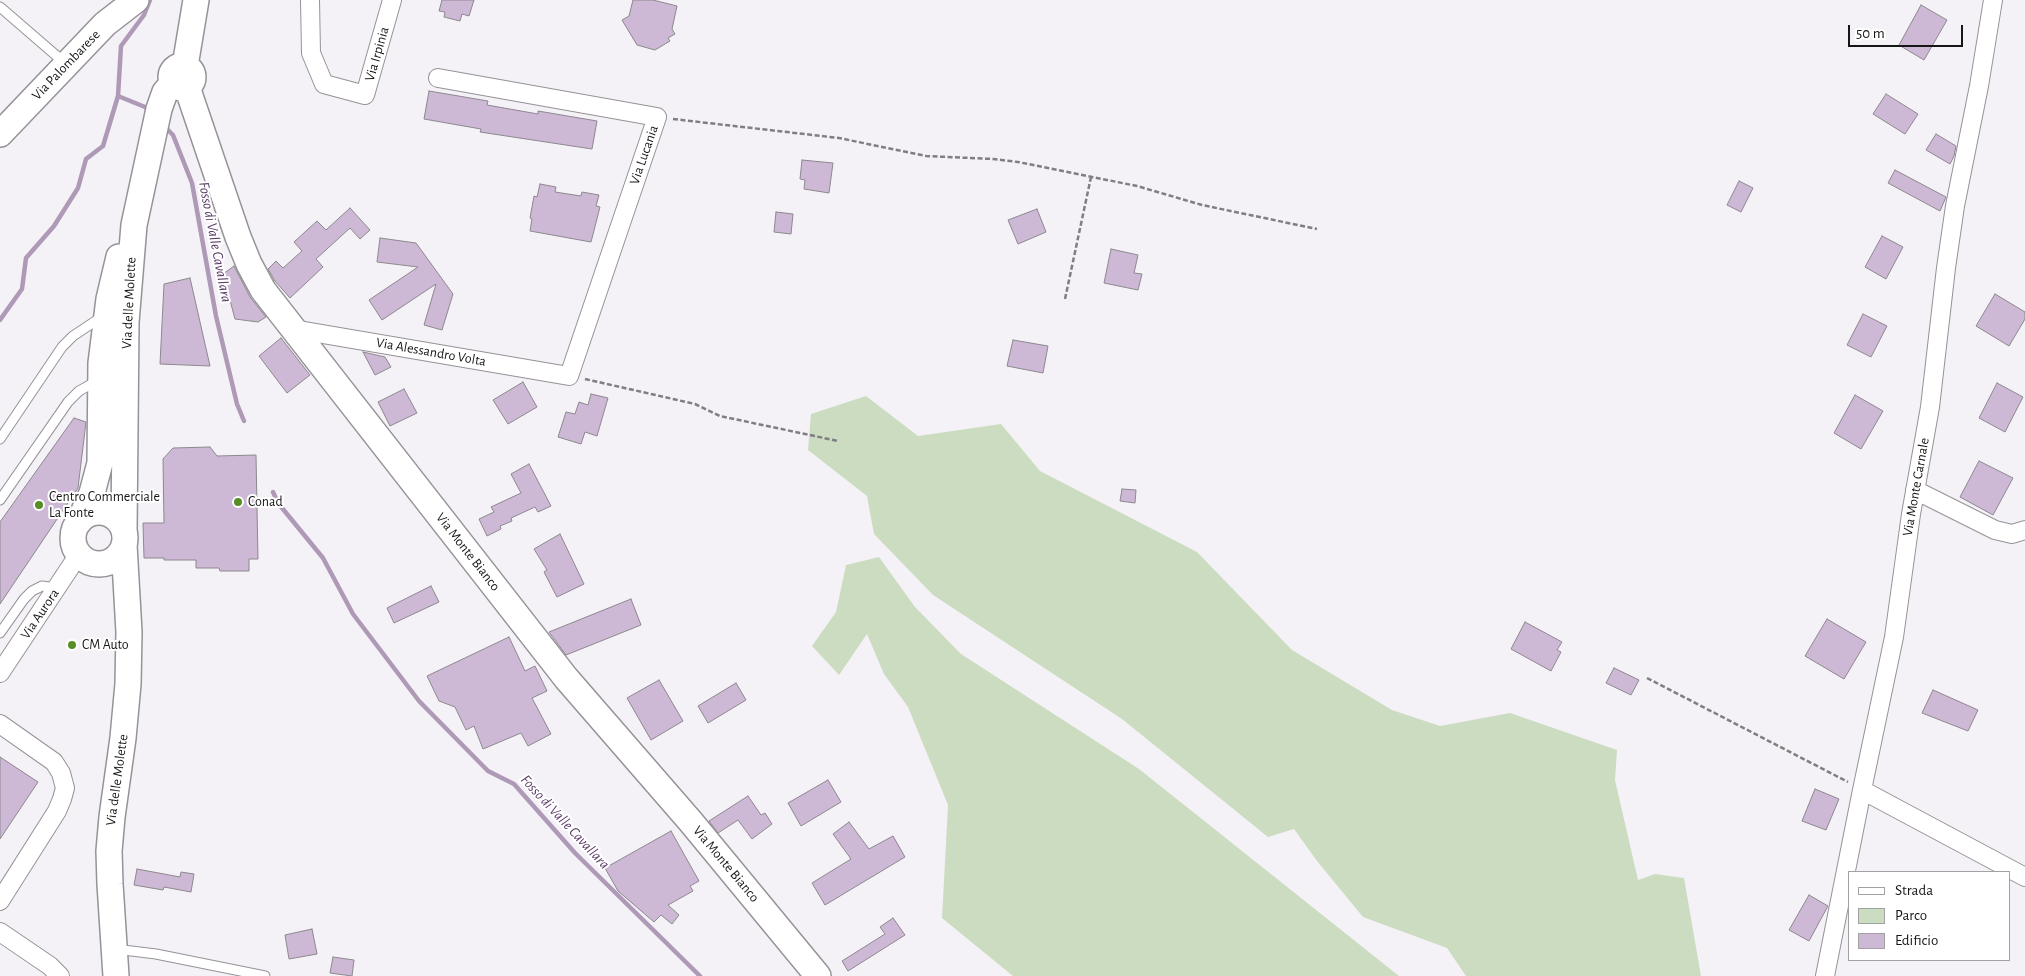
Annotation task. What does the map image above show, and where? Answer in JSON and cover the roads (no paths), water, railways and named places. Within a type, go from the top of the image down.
[{"type":"street","name":"Via Palombarese","points":[[0,134],[105,24],[136,0]]},
{"type":"street","name":"Via delle Molette","points":[[116,976],[109,850],[127,697],[129,647],[124,538],[126,322],[134,225],[156,122],[165,92],[182,78],[196,0]]},
{"type":"street","name":"Via Irpinia","points":[[310,0],[311,53],[324,84],[365,95],[392,0]]},
{"type":"street","name":"Via Monte Carnale","points":[[1825,976],[1894,637],[1915,490],[1930,407],[1955,206],[1980,86],[1993,0]]},
{"type":"street","name":"Via Monte Bianco","points":[[182,78],[249,264],[263,290],[566,678],[691,822],[818,976]]},
{"type":"street","name":"Via Lucania","points":[[438,78],[657,117],[569,376]]},
{"type":"street","points":[[79,522],[92,513],[108,513],[115,517],[124,538],[120,553],[106,563],[91,562],[79,554],[73,538],[74,529],[92,493],[100,463],[100,380],[107,314],[118,260],[125,240],[134,225]]},
{"type":"street","name":"Via Alessandro Volta","points":[[293,329],[569,376]]},
{"type":"street","points":[[1915,490],[1996,530],[2012,534],[2025,530]]},
{"type":"street","name":"Via Aurora","points":[[0,673],[79,554]]},
{"type":"street","points":[[106,563],[126,585]]},
{"type":"street","points":[[0,724],[54,762],[62,773],[65,788],[62,800],[52,820],[0,901]]},
{"type":"street","points":[[1862,790],[2025,876]]},
{"type":"street","points":[[0,932],[50,966],[60,976]]},
{"type":"lane","points":[[0,7],[66,64]]},
{"type":"lane","points":[[0,439],[62,347],[72,336],[107,314]]},
{"type":"lane","points":[[0,500],[68,402],[80,391],[100,380]]},
{"type":"lane","points":[[0,633],[24,599],[32,591],[42,586],[56,588]]},
{"type":"lane","points":[[114,949],[156,954],[265,976]]},
{"type":"waterway","points":[[0,320],[22,289],[26,258],[54,226],[78,188],[86,159],[103,146],[118,96],[121,46],[144,15],[150,0]]},
{"type":"waterway","name":"Fosso di Valle Cavallara","points":[[118,96],[145,107],[150,112]]},
{"type":"waterway","name":"Fosso di Valle Cavallara","points":[[164,126],[173,135],[192,183],[216,316],[237,404],[244,421]]},
{"type":"waterway","name":"Fosso di Valle Cavallara","points":[[273,492],[278,503],[323,558],[353,614],[419,701],[488,771],[514,784],[575,853],[700,976]]},
{"type":"place","name":"Conad","points":[[238,502]]},
{"type":"place","name":"Centro Commerciale La Fonte","points":[[39,505]]},
{"type":"place","name":"CM Auto","points":[[72,645]]}]
